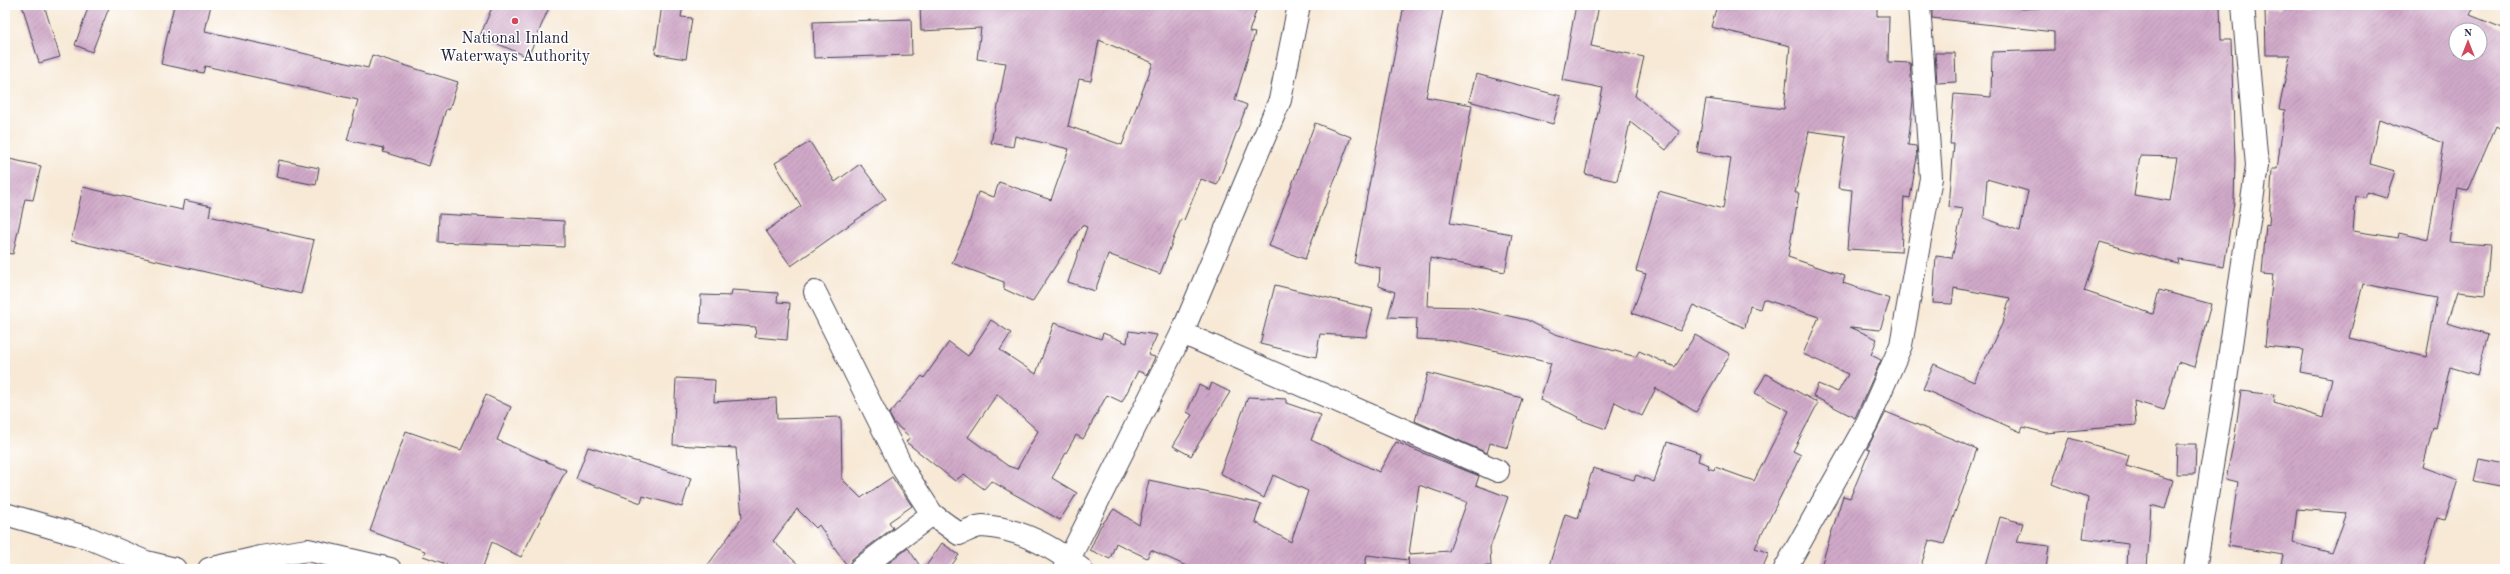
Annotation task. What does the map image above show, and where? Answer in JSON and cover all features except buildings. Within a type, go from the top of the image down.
[{"type":"street","points":[[815,292],[903,469],[932,514],[959,534],[981,526],[1030,537],[1071,566],[1182,334],[1280,100],[1299,5]]},
{"type":"street","points":[[1785,569],[1867,423],[1901,345],[1931,178],[1919,5]]},
{"type":"street","points":[[2195,569],[2224,393],[2257,166],[2243,5]]},
{"type":"street","points":[[1182,334],[1498,471]]},
{"type":"street","points":[[5,514],[89,538],[146,562],[175,569]]},
{"type":"street","points":[[860,569],[932,514]]},
{"type":"street","points":[[209,569],[261,557],[308,550],[390,569]]},
{"type":"place","name":"National Inland Waterways Authority","points":[[515,21]]}]
